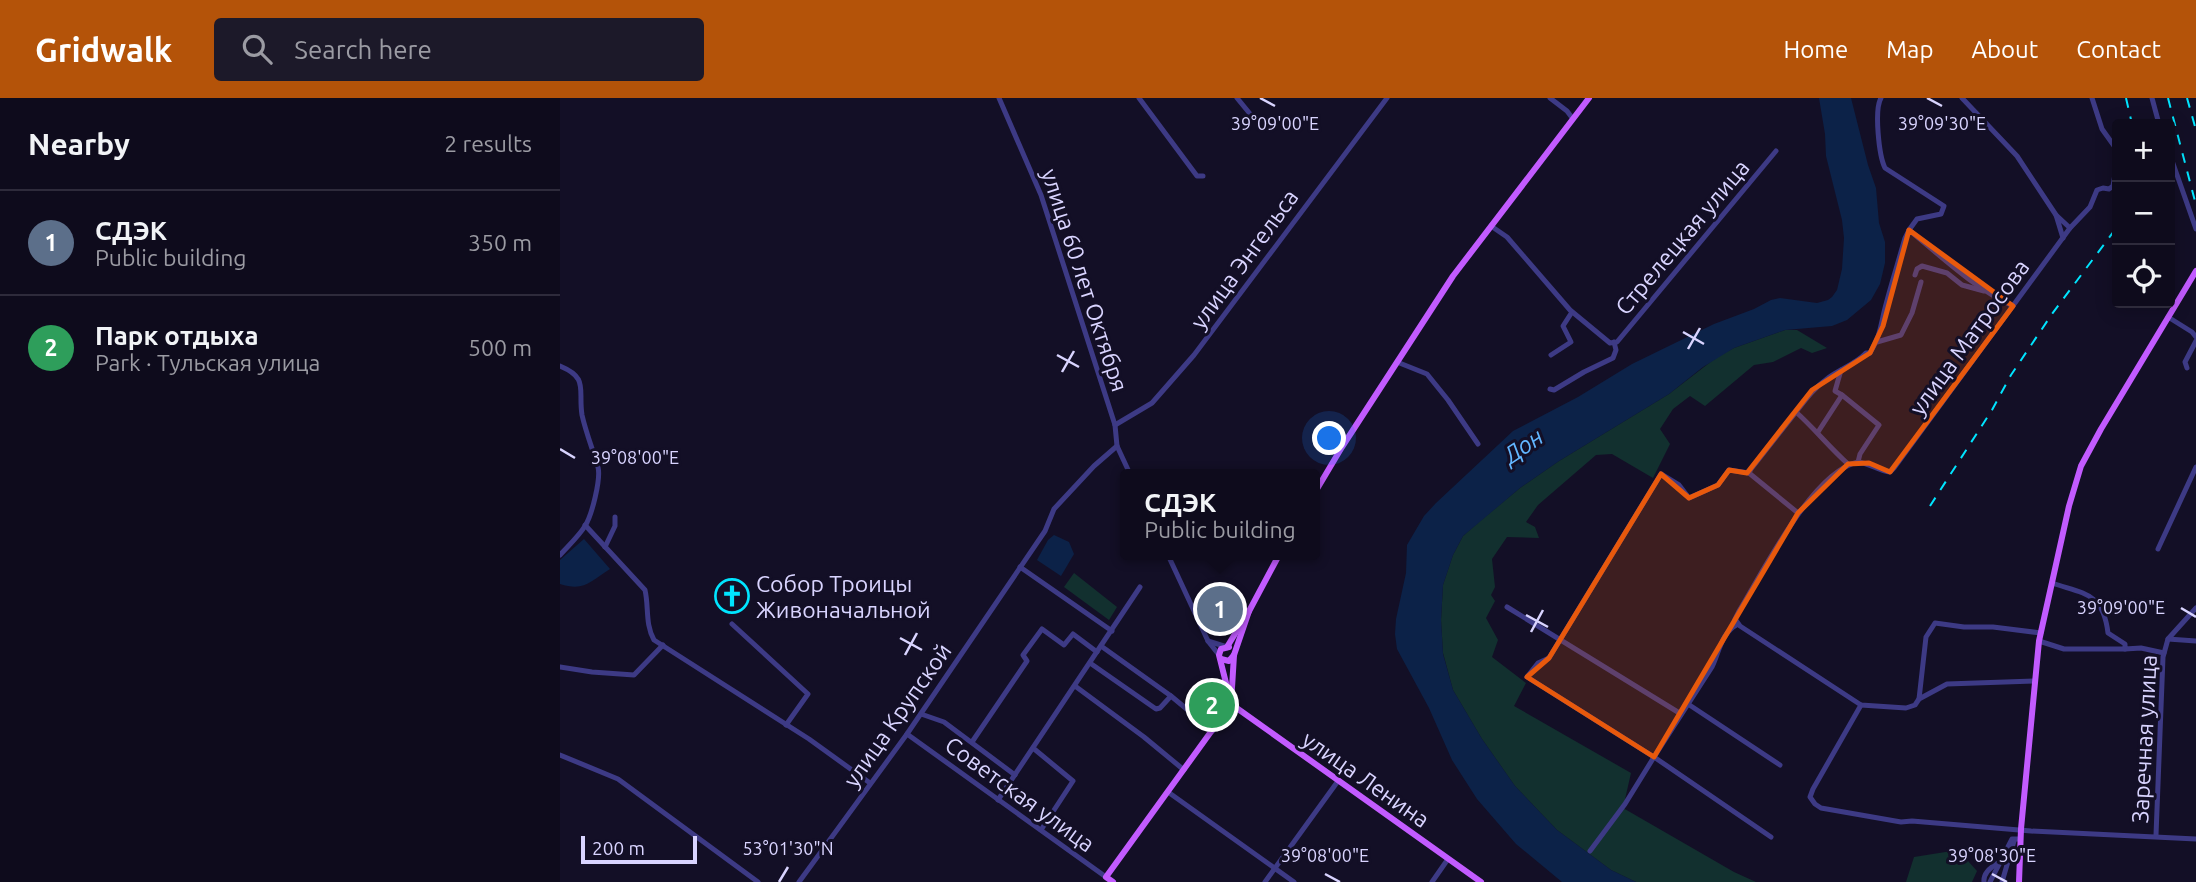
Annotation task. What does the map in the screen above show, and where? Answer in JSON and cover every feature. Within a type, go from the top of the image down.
[{"type":"main road","points":[[1320,484],[1453,276],[1589,98]]},
{"type":"main road","points":[[2019,882],[2017,839],[2034,681],[2040,637],[2069,506],[2081,466],[2196,271]]},
{"type":"main road","points":[[1231,704],[1220,657],[1221,649],[1227,647],[1276,560]]},
{"type":"main road","points":[[1106,877],[1231,704],[1234,655],[1249,611]]},
{"type":"main road","points":[[1227,647],[1233,650],[1234,655]]},
{"type":"main road","points":[[1220,657],[1229,661],[1234,655]]},
{"type":"main road","name":"улица Ленина","points":[[1231,704],[1481,882]]},
{"type":"main road","name":"Советская улица","points":[[1106,877],[1113,882]]},
{"type":"street","name":"улица 60 лет Октября","points":[[999,98],[1041,195],[1115,425],[1117,446],[1128,469]]},
{"type":"street","points":[[1139,98],[1196,176],[1203,176]]},
{"type":"street","points":[[1237,98],[1251,115]]},
{"type":"street","name":"улица Энгельса","points":[[1115,425],[1152,403],[1194,355],[1387,98]]},
{"type":"street","points":[[1550,98],[1573,119]]},
{"type":"street","points":[[1749,474],[1812,390],[1870,353],[1883,326],[1884,313],[1909,230],[1917,219],[1941,214],[1944,206],[1885,168],[1876,121],[1881,98]]},
{"type":"street","points":[[1962,98],[2017,156],[2056,215],[2070,228]]},
{"type":"street","points":[[2092,98],[2102,129],[2112,143]]},
{"type":"street","points":[[2152,98],[2158,119]]},
{"type":"street","name":"Стрелецкая улица","points":[[1491,226],[1507,237],[1572,312],[1609,343],[1617,342],[1776,151]]},
{"type":"street","points":[[2175,169],[2196,229]]},
{"type":"street","name":"улица Матросова","points":[[1858,462],[1869,463],[1890,472],[2070,228],[2090,207],[2097,190],[2109,189],[2114,182]]},
{"type":"street","points":[[2056,215],[2063,238]]},
{"type":"street","points":[[1909,230],[1968,278],[2013,306]]},
{"type":"street","points":[[1915,275],[1922,266],[1968,278]]},
{"type":"street","points":[[1947,273],[1969,288],[1986,291]]},
{"type":"street","points":[[1877,342],[1901,335],[1912,313],[1922,282]]},
{"type":"street","points":[[2188,283],[2196,290]]},
{"type":"street","points":[[1551,355],[1571,342],[1563,326],[1572,312]]},
{"type":"street","points":[[2168,317],[2192,332],[2196,339],[2185,362],[2187,368]]},
{"type":"street","name":"Стрелецкая улица","points":[[1550,389],[1554,390],[1613,358],[1616,350],[1614,342]]},
{"type":"street","points":[[1397,362],[1427,374],[1478,444]]},
{"type":"street","points":[[560,366],[575,373],[581,382],[582,413],[599,471],[597,490],[586,526],[560,555]]},
{"type":"street","points":[[1841,370],[1835,391],[1879,425],[1860,454],[1858,462],[1848,464],[1834,474],[1798,513],[1739,611],[1735,619],[1738,624],[1861,705],[1906,708],[1915,705],[1919,699],[1926,637],[1935,623],[1964,627],[1993,626],[2040,637],[2064,649],[2141,648],[2165,653]]},
{"type":"street","points":[[1818,432],[1842,395]]},
{"type":"street","points":[[1796,412],[1848,464]]},
{"type":"street","name":"улица Крупской","points":[[799,882],[921,714],[1045,531],[1054,509],[1094,466],[1117,446]]},
{"type":"street","points":[[2158,549],[2196,467]]},
{"type":"street","points":[[1771,837],[1527,677],[1538,663],[1549,658],[1661,474],[1679,485],[1689,498],[1718,485],[1729,470],[1749,474],[1798,513]]},
{"type":"street","points":[[605,547],[615,526],[615,517]]},
{"type":"street","points":[[586,526],[645,590],[649,630],[654,640],[870,783]]},
{"type":"street","points":[[1170,560],[1208,641],[1220,657]]},
{"type":"street","points":[[1020,567],[1112,631]]},
{"type":"street","points":[[2052,583],[2076,589],[2098,601],[2105,615],[2108,632],[2125,644],[2125,649]]},
{"type":"street","points":[[999,800],[1140,587]]},
{"type":"street","points":[[1507,607],[1681,715]]},
{"type":"street","points":[[2168,642],[2196,608]]},
{"type":"street","points":[[732,624],[808,694],[786,725]]},
{"type":"street","points":[[1590,851],[1625,804],[1712,667],[1728,629],[1738,624]]},
{"type":"street","points":[[972,742],[1027,661],[1023,655],[1042,629],[1064,645],[1073,634],[1097,652]]},
{"type":"street","points":[[2168,642],[2196,640]]},
{"type":"street","points":[[1208,641],[1227,647]]},
{"type":"street","name":"Заречная улица","points":[[2156,835],[2165,653],[2168,642]]},
{"type":"street","points":[[560,667],[634,675],[663,645]]},
{"type":"street","points":[[1101,646],[1171,696],[1213,731]]},
{"type":"street","points":[[1090,663],[1156,709],[1171,696]]},
{"type":"street","points":[[1919,699],[1947,684],[2034,681]]},
{"type":"street","points":[[1075,686],[1144,737],[1184,771]]},
{"type":"street","points":[[1688,704],[1780,765]]},
{"type":"street","points":[[1861,705],[1810,797],[1821,808],[1901,822],[2196,839]]},
{"type":"street","points":[[921,714],[944,722],[1015,775]]},
{"type":"street","name":"Советская улица","points":[[907,734],[1106,877]]},
{"type":"street","points":[[1033,748],[1073,781],[1041,830]]},
{"type":"street","points":[[560,755],[618,779],[758,882]]},
{"type":"street","points":[[1265,882],[1338,781]]},
{"type":"street","points":[[1168,792],[1294,882]]},
{"type":"street","points":[[1990,882],[2012,839],[2017,839],[2002,882]]},
{"type":"street","points":[[1432,882],[1448,859]]},
{"type":"street","points":[[1984,882],[1987,871],[2001,861]]},
{"type":"highlighted area","points":[[1909,230],[2013,306],[1890,472],[1869,463],[1848,464],[1798,513],[1654,757],[1527,677],[1549,658],[1661,474],[1689,498],[1718,485],[1729,470],[1747,473],[1812,390],[1870,353],[1883,326]]},
{"type":"green space","points":[[1785,330],[1797,330],[1827,348],[1812,353],[1801,348],[1773,362],[1754,365],[1705,406],[1690,396],[1673,409],[1660,429],[1670,444],[1653,478],[1612,454],[1596,455],[1538,505],[1526,522],[1535,527],[1539,538],[1507,537],[1492,559],[1495,587],[1491,595],[1495,601],[1486,618],[1498,640],[1492,657],[1526,683],[1514,706],[1631,773],[1623,808],[1756,882],[1636,882],[1611,870],[1557,830],[1515,786],[1482,739],[1453,690],[1443,653],[1443,585],[1463,536],[1520,488],[1669,394],[1717,357]]},
{"type":"green space","points":[[1074,573],[1117,607],[1109,620],[1064,587]]},
{"type":"green space","points":[[1958,850],[1977,871],[1972,882],[1906,882],[1914,857]]},
{"type":"water","name":"Дон","points":[[1819,98],[1851,98],[1876,188],[1879,223],[1885,242],[1885,263],[1880,284],[1871,300],[1847,320],[1832,326],[1785,330],[1734,348],[1703,367],[1669,394],[1559,461],[1520,488],[1463,536],[1443,585],[1443,654],[1453,690],[1482,739],[1515,786],[1557,830],[1611,870],[1636,882],[1562,882],[1516,844],[1477,799],[1452,760],[1429,708],[1397,649],[1396,619],[1406,573],[1407,545],[1424,516],[1436,503],[1513,431],[1578,397],[1632,364],[1771,300],[1780,298],[1817,303],[1832,297],[1837,290],[1842,269],[1844,238],[1826,156]]},
{"type":"water","points":[[1054,535],[1069,542],[1074,554],[1061,576],[1037,560],[1048,540]]},
{"type":"water","points":[[584,539],[610,569],[582,586],[560,584],[560,560]]},
{"type":"railway","points":[[2126,98],[2131,119]]},
{"type":"railway","points":[[2168,98],[2196,205]]},
{"type":"railway","points":[[2187,98],[2196,130]]},
{"type":"railway","points":[[1930,506],[1992,410],[2011,375],[2052,314],[2112,234]]},
{"type":"place","name":"Собор Троицы Живоначальной","points":[[732,596]]},
{"type":"place","name":"СДЭК","points":[[1220,609]]},
{"type":"place","name":"Парк отдыха","points":[[1212,705]]}]
